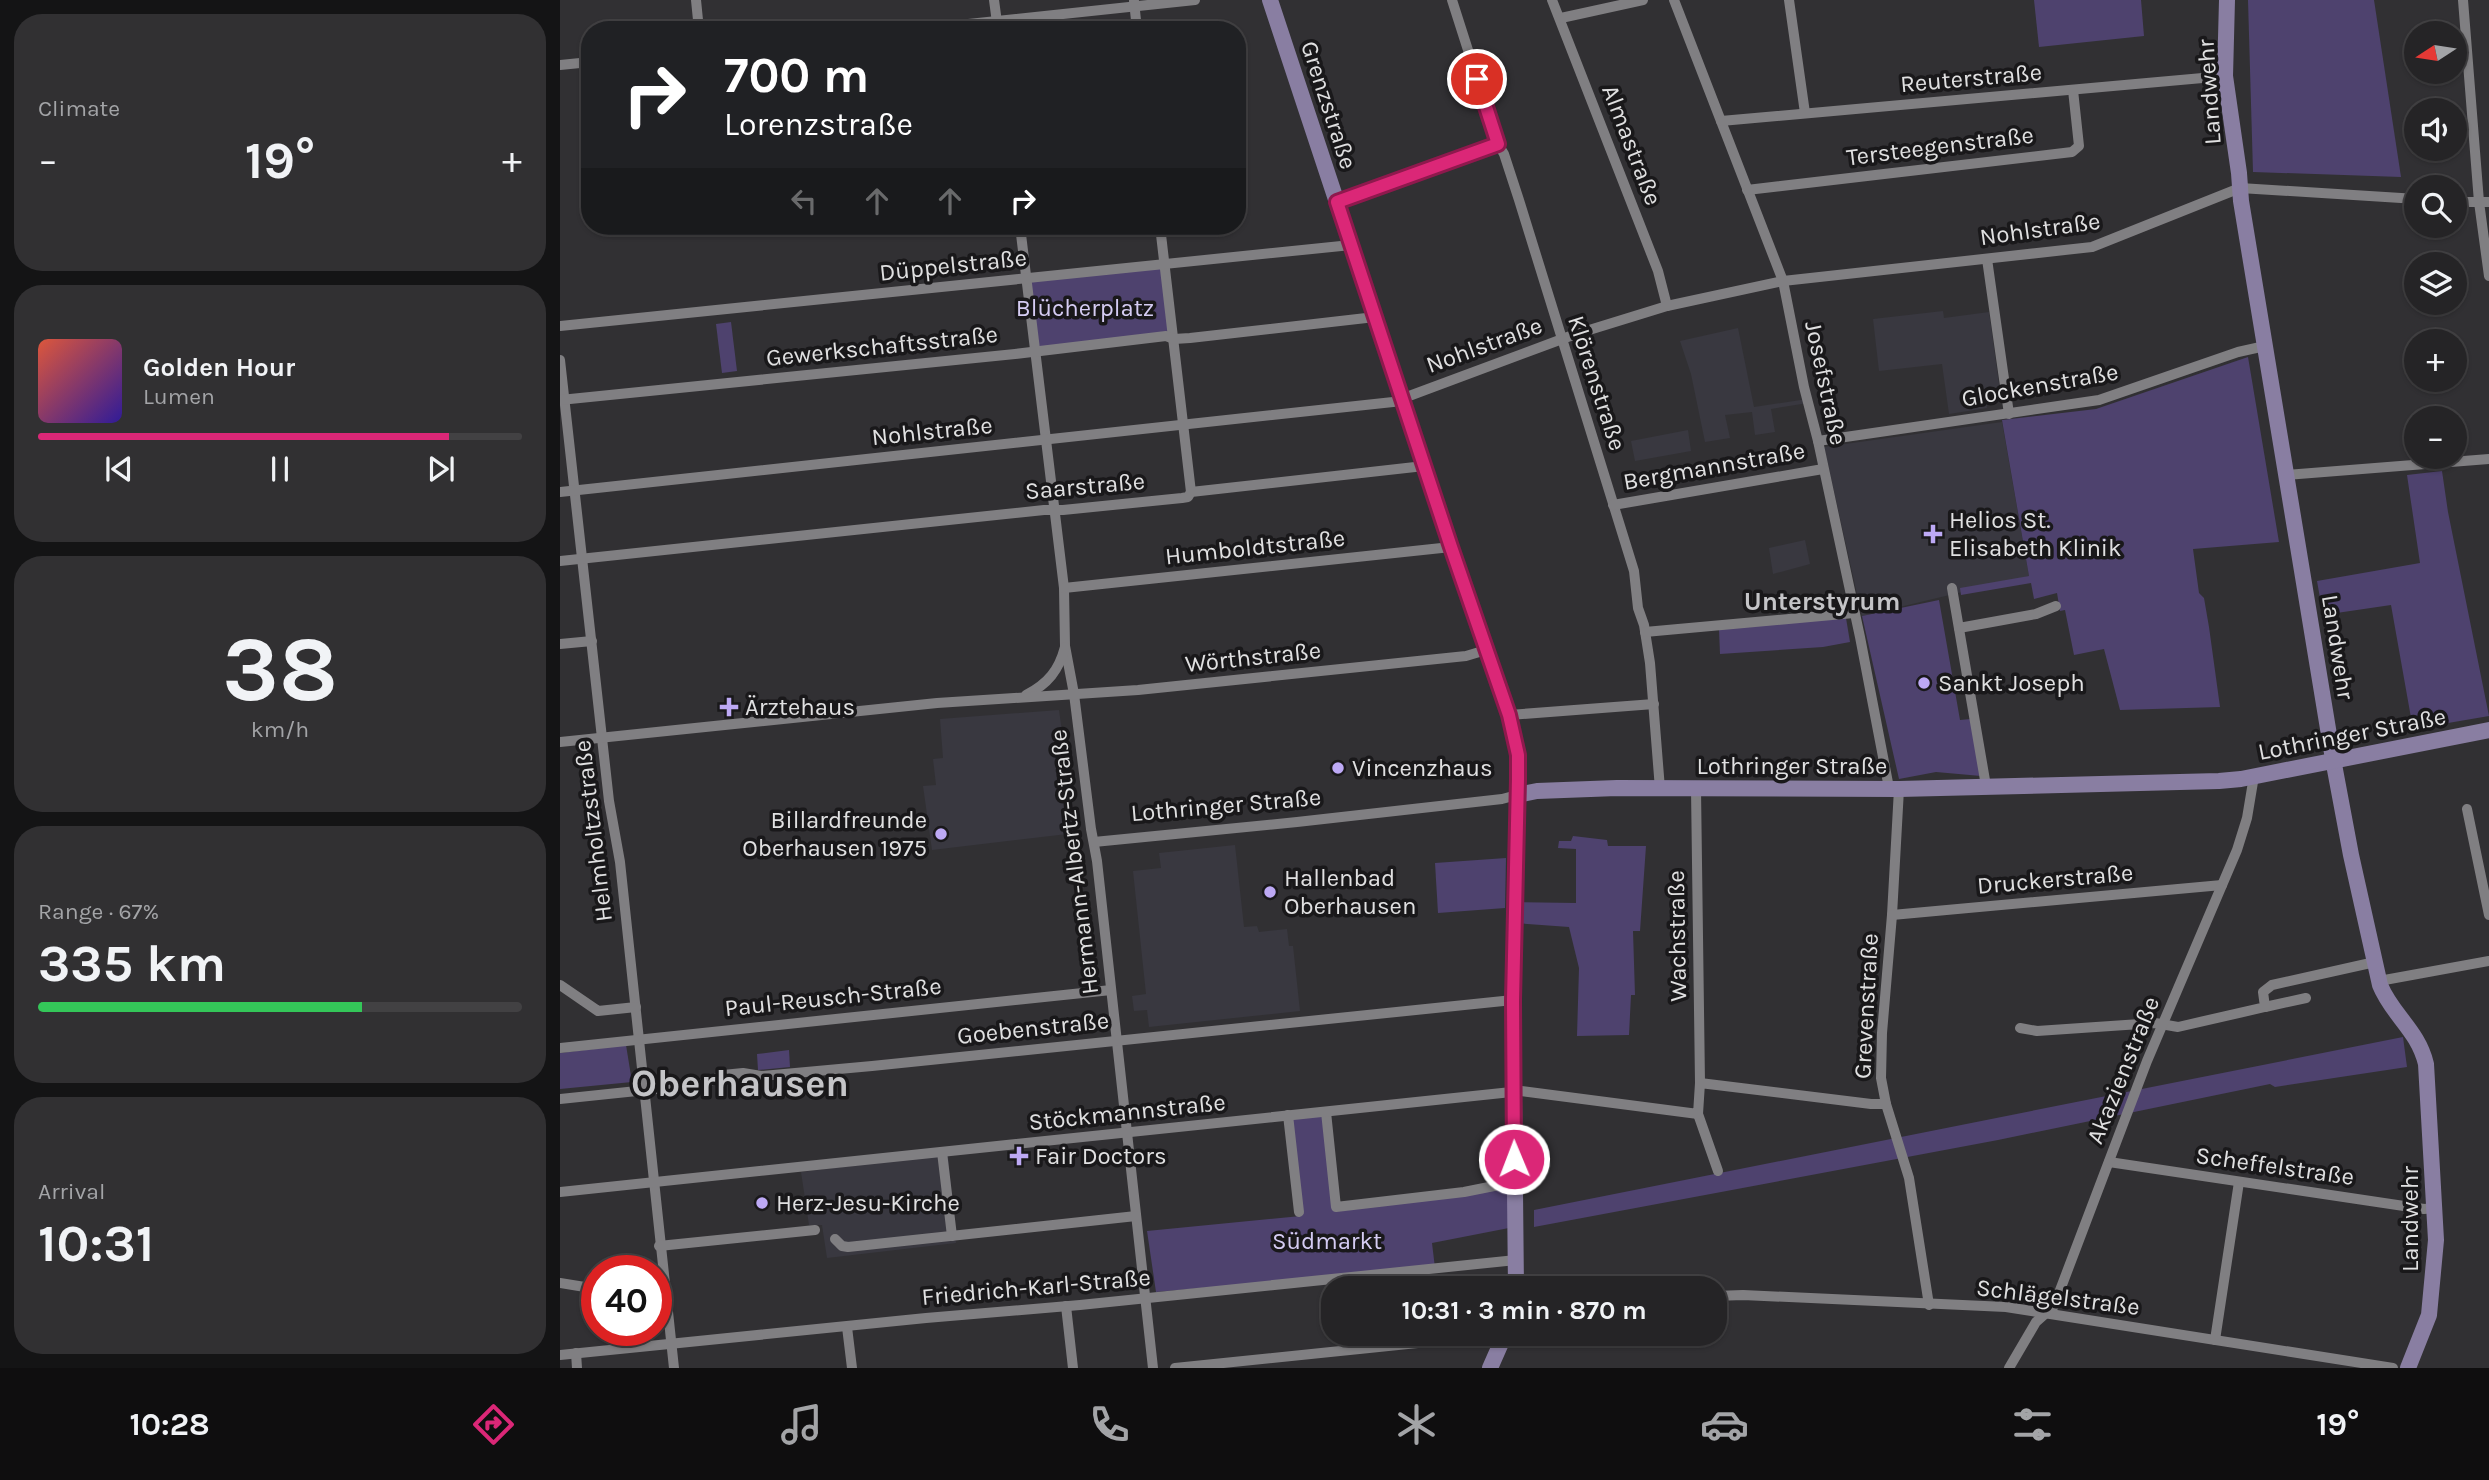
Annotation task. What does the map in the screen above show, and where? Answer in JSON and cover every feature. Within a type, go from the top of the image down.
[{"type":"street","points":[[695,0],[698,21]]},
{"type":"street","points":[[994,0],[997,21]]},
{"type":"street","points":[[1022,21],[1134,3],[1195,0]]},
{"type":"street","name":"Grenzstraße","points":[[1270,0],[1509,715],[1518,755],[1513,1000],[1516,1276]]},
{"type":"street","name":"Klörenstraße","points":[[1452,0],[1498,144],[1508,166],[1634,572],[1654,704],[1660,789]]},
{"type":"street","name":"Almastraße","points":[[1552,0],[1658,271],[1667,306]]},
{"type":"street","points":[[1561,18],[1643,0]]},
{"type":"street","name":"Josefstraße","points":[[1674,0],[1783,281],[1804,387],[1894,788]]},
{"type":"street","points":[[1789,0],[1805,113]]},
{"type":"street","name":"Landwehr","points":[[2227,0],[2225,76],[2265,346],[2333,759],[2379,981],[2386,997],[2414,1034],[2424,1055],[2428,1075],[2437,1240],[2429,1315],[2408,1368]]},
{"type":"street","points":[[2463,0],[2489,276]]},
{"type":"street","points":[[1134,3],[1136,21]]},
{"type":"street","points":[[560,65],[581,63]]},
{"type":"street","name":"Reuterstraße","points":[[1721,121],[2225,76]]},
{"type":"street","name":"Tersteegenstraße","points":[[1747,190],[2072,152],[2079,146],[2074,90]]},
{"type":"street","points":[[1337,202],[1498,144]]},
{"type":"street","name":"Nohlstraße","points":[[560,492],[1386,403],[1562,339],[1667,306],[1783,281],[2098,246],[2241,188],[2404,198]]},
{"type":"street","name":"Hermann-Albertz-Straße","points":[[1021,235],[1064,588],[1065,646],[1094,842],[1153,1368]]},
{"type":"street","points":[[1161,235],[1191,492]]},
{"type":"street","name":"Düppelstraße","points":[[560,326],[1351,244]]},
{"type":"street","points":[[1987,259],[2009,414]]},
{"type":"street","name":"Gewerkschaftsstraße","points":[[562,400],[1166,336],[1174,339],[1375,317]]},
{"type":"street","name":"Glockenstraße","points":[[1818,441],[2107,398],[2238,352],[2265,346]]},
{"type":"street","name":"Helmholtzstraße","points":[[560,360],[562,400],[636,1007],[659,1255]]},
{"type":"street","points":[[2286,475],[2489,459]]},
{"type":"street","name":"Saarstraße","points":[[560,561],[1182,498],[1188,497],[1191,492],[1424,466]]},
{"type":"street","name":"Bergmannstraße","points":[[1613,505],[1823,469]]},
{"type":"street","name":"Humboldtstraße","points":[[1064,588],[1451,547]]},
{"type":"street","points":[[1952,588],[1986,786]]},
{"type":"street","points":[[1959,628],[2036,614],[2056,606]]},
{"type":"street","points":[[1645,632],[1854,613]]},
{"type":"street","points":[[560,644],[592,641]]},
{"type":"street","name":"Wörthstraße","points":[[1024,696],[1054,675],[1065,646]]},
{"type":"street","name":"Wörthstraße","points":[[560,742],[1024,696],[1138,690],[1440,659],[1486,650]]},
{"type":"street","points":[[1509,715],[1654,704]]},
{"type":"street","name":"Lothringer Straße","points":[[1094,842],[1375,814],[1561,790],[1894,788],[2220,781],[2489,730]]},
{"type":"street","name":"Akazienstraße","points":[[2010,1368],[2036,1322],[2054,1306],[2133,1098],[2244,827],[2254,776]]},
{"type":"street","name":"Grevenstraße","points":[[1894,788],[1892,915],[1881,1049],[1882,1089],[1909,1178],[1929,1305]]},
{"type":"street","name":"Wachstraße","points":[[1696,789],[1700,1083]]},
{"type":"street","points":[[2467,809],[2489,915]]},
{"type":"street","name":"Druckerstraße","points":[[1892,915],[2222,885]]},
{"type":"street","points":[[2379,981],[2489,961]]},
{"type":"street","points":[[2265,1007],[2263,992],[2272,985],[2375,962]]},
{"type":"street","points":[[560,985],[598,1011],[636,1007]]},
{"type":"street","name":"Paul-Reusch-Straße","points":[[560,1048],[1111,990]]},
{"type":"street","points":[[2020,1028],[2037,1031],[2155,1023],[2178,1027],[2306,998]]},
{"type":"street","name":"Goebenstraße","points":[[560,1099],[704,1084],[723,1075],[761,1076],[1513,1000]]},
{"type":"street","points":[[1718,1171],[1698,1114],[1700,1083],[1886,1104]]},
{"type":"street","name":"Stöckmannstraße","points":[[560,1192],[1513,1092],[1528,1091],[1698,1114]]},
{"type":"street","points":[[1326,1112],[1336,1207],[1464,1192],[1514,1182]]},
{"type":"street","points":[[1288,1115],[1299,1212]]},
{"type":"street","points":[[942,1152],[952,1237]]},
{"type":"street","name":"Scheffelstraße","points":[[2109,1162],[2424,1209],[2435,1208]]},
{"type":"street","points":[[2215,1340],[2239,1182]]},
{"type":"street","points":[[835,1239],[842,1246],[848,1247],[1136,1216]]},
{"type":"street","points":[[659,1246],[815,1230]]},
{"type":"street","name":"Friedrich-Karl-Straße","points":[[672,1343],[1145,1299],[1516,1260]]},
{"type":"street","points":[[560,1283],[581,1286]]},
{"type":"street","name":"Schlägelstraße","points":[[1727,1296],[2006,1307],[2393,1368]]},
{"type":"street","points":[[1066,1306],[1073,1368]]},
{"type":"street","points":[[847,1327],[852,1368]]},
{"type":"street","name":"Friedrich-Karl-Straße","points":[[560,1355],[642,1346]]},
{"type":"street","name":"Helmholtzstraße","points":[[671,1346],[674,1368]]},
{"type":"street","points":[[1175,1368],[1389,1346]]},
{"type":"street","points":[[1490,1368],[1500,1346]]},
{"type":"street","points":[[576,1353],[578,1368]]},
{"type":"shaded area","points":[[1943,311],[1944,318],[1989,312],[2000,391],[1986,393],[1987,408],[1949,414],[1942,364],[1879,371],[1873,319]]},
{"type":"shaded area","points":[[1738,328],[1754,407],[1807,399],[1808,403],[1771,409],[1775,432],[1755,435],[1752,412],[1725,415],[1730,438],[1705,442],[1691,374],[1680,341]]},
{"type":"shaded area","name":"Helios St. Elisabeth Klinik","points":[[2002,422],[2029,576],[1862,616],[1824,447]]},
{"type":"shaded area","points":[[1688,430],[1691,451],[1635,461],[1631,441]]},
{"type":"shaded area","points":[[1805,540],[1810,564],[1773,574],[1769,548]]},
{"type":"shaded area","points":[[1059,710],[1076,833],[932,850],[923,786],[936,785],[933,759],[943,758],[940,719]]},
{"type":"shaded area","points":[[1235,845],[1244,927],[1257,926],[1259,932],[1287,929],[1289,946],[1293,946],[1300,1011],[1149,1027],[1147,1010],[1134,1011],[1132,996],[1146,994],[1133,871],[1161,868],[1159,853]]},
{"type":"shaded area","points":[[948,1154],[956,1243],[827,1258],[822,1225],[809,1225],[801,1172]]},
{"type":"green space","points":[[2034,0],[2141,0],[2144,36],[2039,47]]},
{"type":"green space","points":[[2248,0],[2374,0],[2401,177],[2253,172]]},
{"type":"green space","name":"Blücherplatz","points":[[1165,264],[1174,339],[1035,350],[1026,278]]},
{"type":"green space","points":[[731,322],[737,371],[722,373],[716,324]]},
{"type":"green space","points":[[2248,357],[2279,542],[2193,549],[2199,593],[2204,598],[2209,627],[2220,707],[2120,710],[2104,649],[2074,655],[2065,610],[2060,611],[2057,593],[2034,599],[2031,583],[1961,595],[1960,588],[2029,576],[2002,420],[2096,409]]},
{"type":"green space","points":[[2442,471],[2489,716],[2413,729],[2391,605],[2323,615],[2317,581],[2420,563],[2407,475]]},
{"type":"green space","points":[[1939,600],[1960,720],[1971,719],[1981,776],[1936,772],[1899,779],[1862,616]]},
{"type":"green space","points":[[1846,618],[1850,642],[1823,647],[1720,654],[1719,629]]},
{"type":"green space","points":[[1573,836],[1607,840],[1608,846],[1646,846],[1640,931],[1633,931],[1635,995],[1631,995],[1629,1035],[1577,1036],[1579,968],[1569,927],[1515,923],[1515,902],[1576,903],[1576,849],[1558,848],[1559,841],[1571,841]]},
{"type":"green space","points":[[1506,858],[1505,908],[1438,913],[1435,863]]},
{"type":"green space","points":[[2403,1037],[2407,1067],[2275,1087],[2270,1084],[1998,1140],[1534,1227],[1534,1210]]},
{"type":"green space","points":[[626,1045],[632,1082],[560,1089],[560,1053]]},
{"type":"green space","points":[[789,1050],[790,1067],[758,1070],[757,1054]]},
{"type":"green space","name":"Südmarkt","points":[[1326,1112],[1336,1207],[1514,1182],[1514,1227],[1432,1243],[1435,1268],[1156,1292],[1147,1231],[1301,1216],[1290,1120]]},
{"type":"place","name":"Helios St. Elisabeth Klinik","points":[[1933,534]]},
{"type":"place","name":"Sankt Joseph","points":[[1924,683]]},
{"type":"place","name":"Ärztehaus","points":[[729,707]]},
{"type":"place","name":"Vincenzhaus","points":[[1338,768]]},
{"type":"place","name":"Billardfreunde Oberhausen 1975","points":[[941,834]]},
{"type":"place","name":"Hallenbad Oberhausen","points":[[1270,892]]},
{"type":"place","name":"Fair Doctors","points":[[1019,1156]]},
{"type":"place","name":"Herz-Jesu-Kirche","points":[[762,1203]]},
{"type":"district","name":"Unterstyrum","points":[[1822,601]]},
{"type":"district","name":"Oberhausen","points":[[740,1083]]},
{"type":"route","points":[[1477,79],[1498,144],[1337,202],[1516,742],[1518,779],[1513,1000],[1514,1159]]}]
